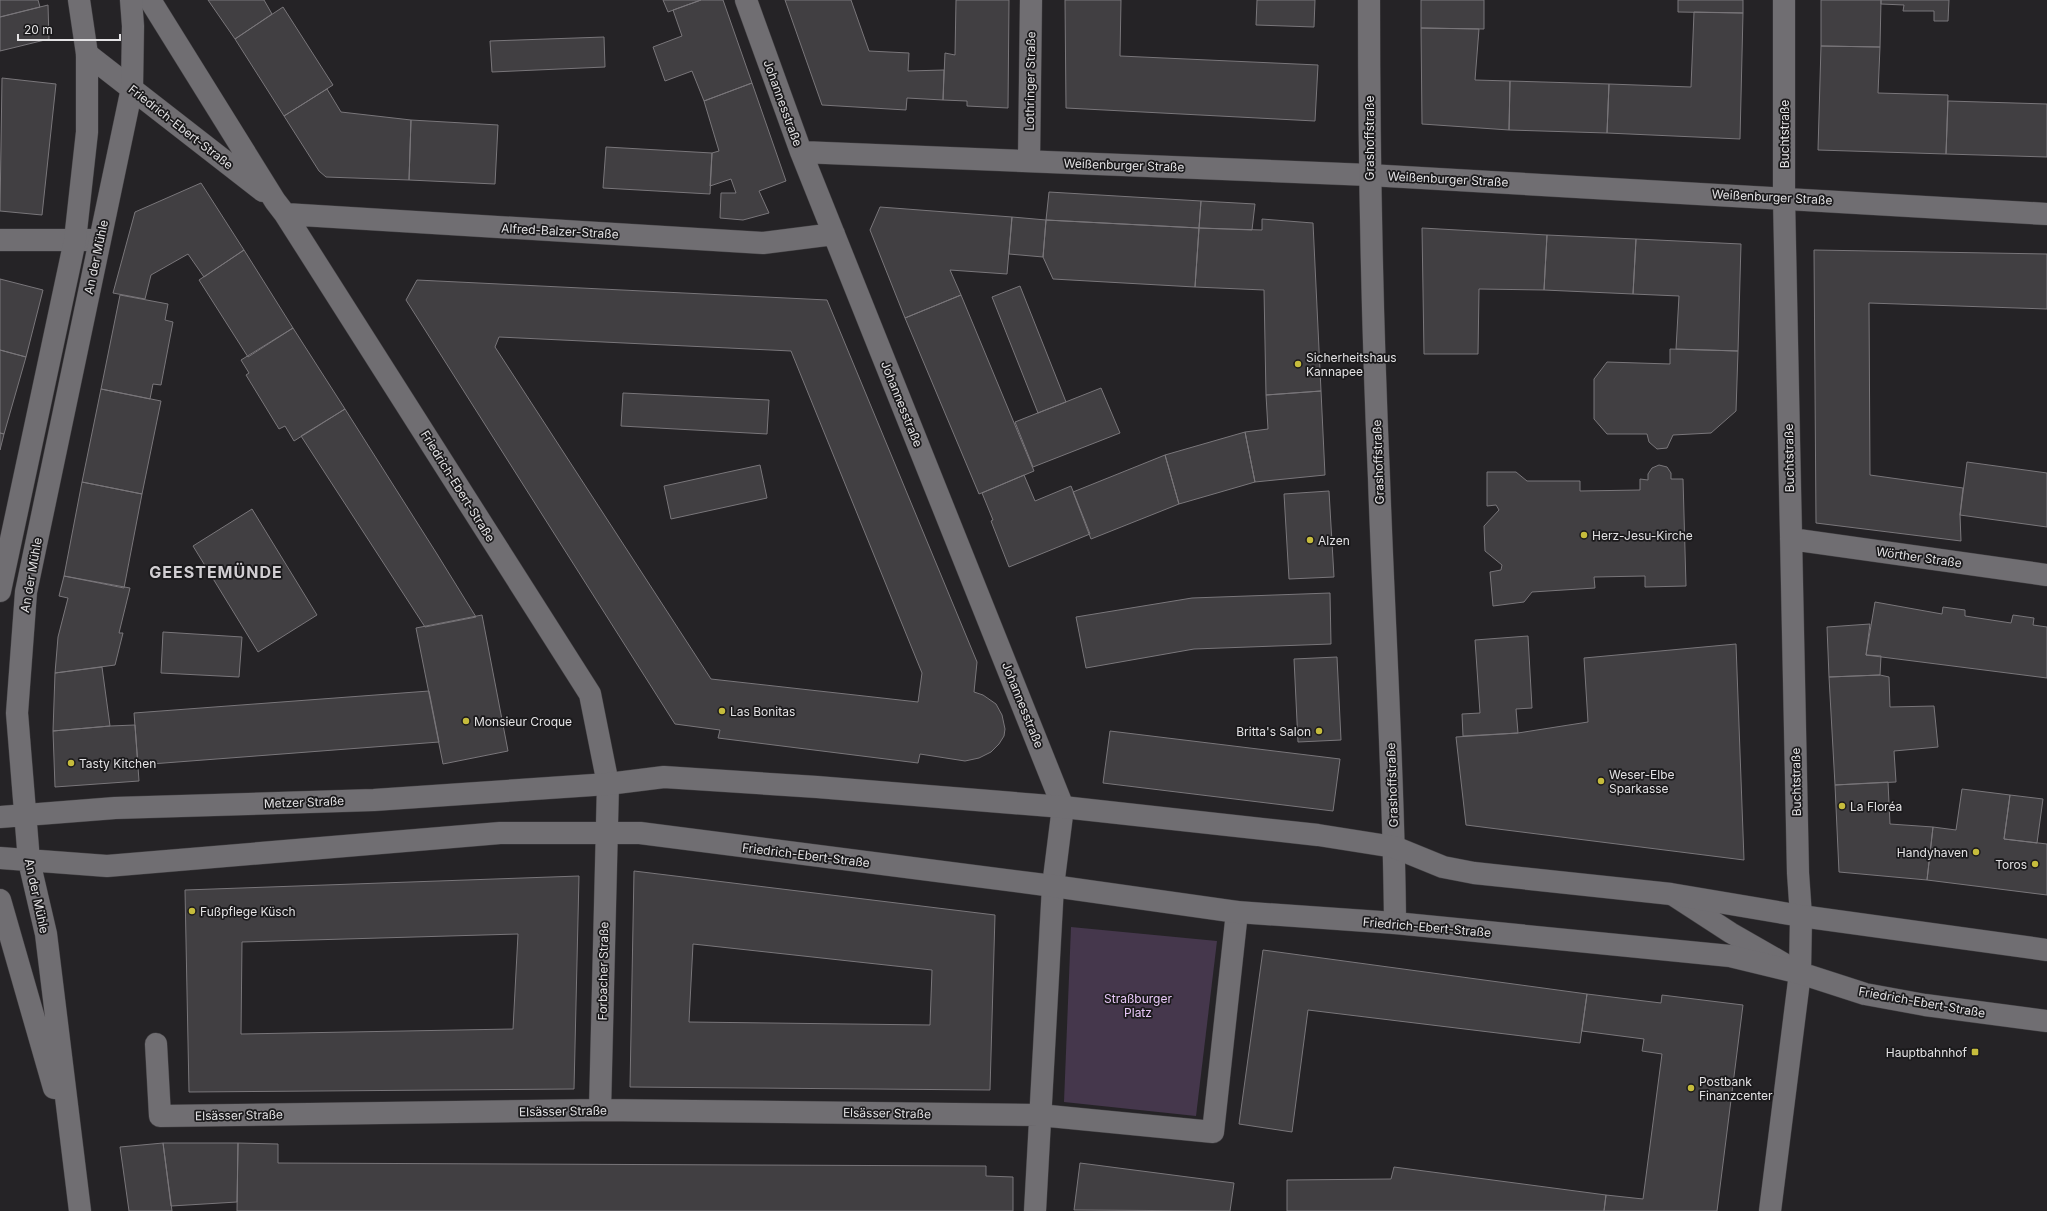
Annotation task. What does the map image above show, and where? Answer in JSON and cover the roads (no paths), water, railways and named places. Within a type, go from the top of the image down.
[{"type":"street","name":"An der Mühle","points":[[0,591],[75,240],[86,146],[87,54],[79,0]]},
{"type":"street","name":"An der Mühle","points":[[80,1211],[46,934],[29,861],[24,815],[17,713],[26,592],[132,88],[133,26],[131,0]]},
{"type":"street","name":"Friedrich-Ebert-Straße","points":[[150,0],[280,208],[590,694],[608,784],[606,832],[640,832],[1053,886],[1237,912],[1395,923],[1730,956],[1800,973],[1865,994],[1925,1005],[2047,1021]]},
{"type":"street","name":"Johannesstraße","points":[[746,0],[801,152],[1063,807]]},
{"type":"street","name":"Lothringer Straße","points":[[1029,161],[1031,0]]},
{"type":"street","name":"Grashoffstraße","points":[[1369,0],[1369,175],[1379,479],[1394,847],[1395,923]]},
{"type":"street","name":"Buchtstraße","points":[[1784,0],[1784,198],[1798,873],[1801,916]]},
{"type":"street","name":"Friedrich-Ebert-Straße","points":[[87,54],[132,88],[280,208]]},
{"type":"street","name":"Weißenburger Straße","points":[[801,152],[1369,175],[2047,214]]},
{"type":"street","name":"Alfred-Balzer-Straße","points":[[280,208],[763,243],[834,234]]},
{"type":"street","points":[[0,240],[99,240]]},
{"type":"street","name":"Wörther Straße","points":[[1791,539],[2047,575]]},
{"type":"street","name":"Friedrich-Ebert-Straße","points":[[608,784],[664,777],[817,787],[1063,807],[1318,835],[1394,847],[1443,867],[1474,873],[1672,894],[1801,916],[2047,950]]},
{"type":"street","name":"Metzer Straße","points":[[0,817],[115,808],[374,800],[608,784]]},
{"type":"street","points":[[1035,1211],[1039,1115],[1053,886],[1063,807]]},
{"type":"street","points":[[0,858],[108,866],[500,833],[606,832]]},
{"type":"street","name":"Forbacher Straße","points":[[600,1110],[606,832]]},
{"type":"street","name":"An der Mühle","points":[[0,900],[73,1155]]},
{"type":"street","points":[[1039,1115],[1213,1132],[1237,912]]},
{"type":"street","points":[[1770,1211],[1800,973],[1801,916]]},
{"type":"street","name":"Elsässer Straße","points":[[156,1044],[160,1116],[600,1110],[1039,1115]]},
{"type":"lane","name":"Friedrich-Ebert-Straße","points":[[1672,894],[1731,933],[1800,973]]},
{"type":"place","name":"Sicherheitshaus Kannapee","points":[[1298,364]]},
{"type":"place","name":"Herz-Jesu-Kirche","points":[[1584,535]]},
{"type":"place","name":"Alzen","points":[[1310,540]]},
{"type":"place","name":"Las Bonitas","points":[[722,711]]},
{"type":"place","name":"Monsieur Croque","points":[[466,721]]},
{"type":"place","name":"Britta's Salon","points":[[1319,731]]},
{"type":"place","name":"Tasty Kitchen","points":[[71,763]]},
{"type":"place","name":"Weser-Elbe Sparkasse","points":[[1601,781]]},
{"type":"place","name":"La Floréa","points":[[1842,806]]},
{"type":"place","name":"Handyhaven","points":[[1976,852]]},
{"type":"place","name":"Toros","points":[[2035,864]]},
{"type":"place","name":"Fußpflege Küsch","points":[[192,911]]},
{"type":"place","name":"Hauptbahnhof","points":[[1975,1052]]},
{"type":"place","name":"Postbank Finanzcenter","points":[[1691,1088]]},
{"type":"district","name":"GEESTEMÜNDE","points":[[216,572]]},
{"type":"park label","name":"Straßburger Platz","points":[[1138,1005]]}]
